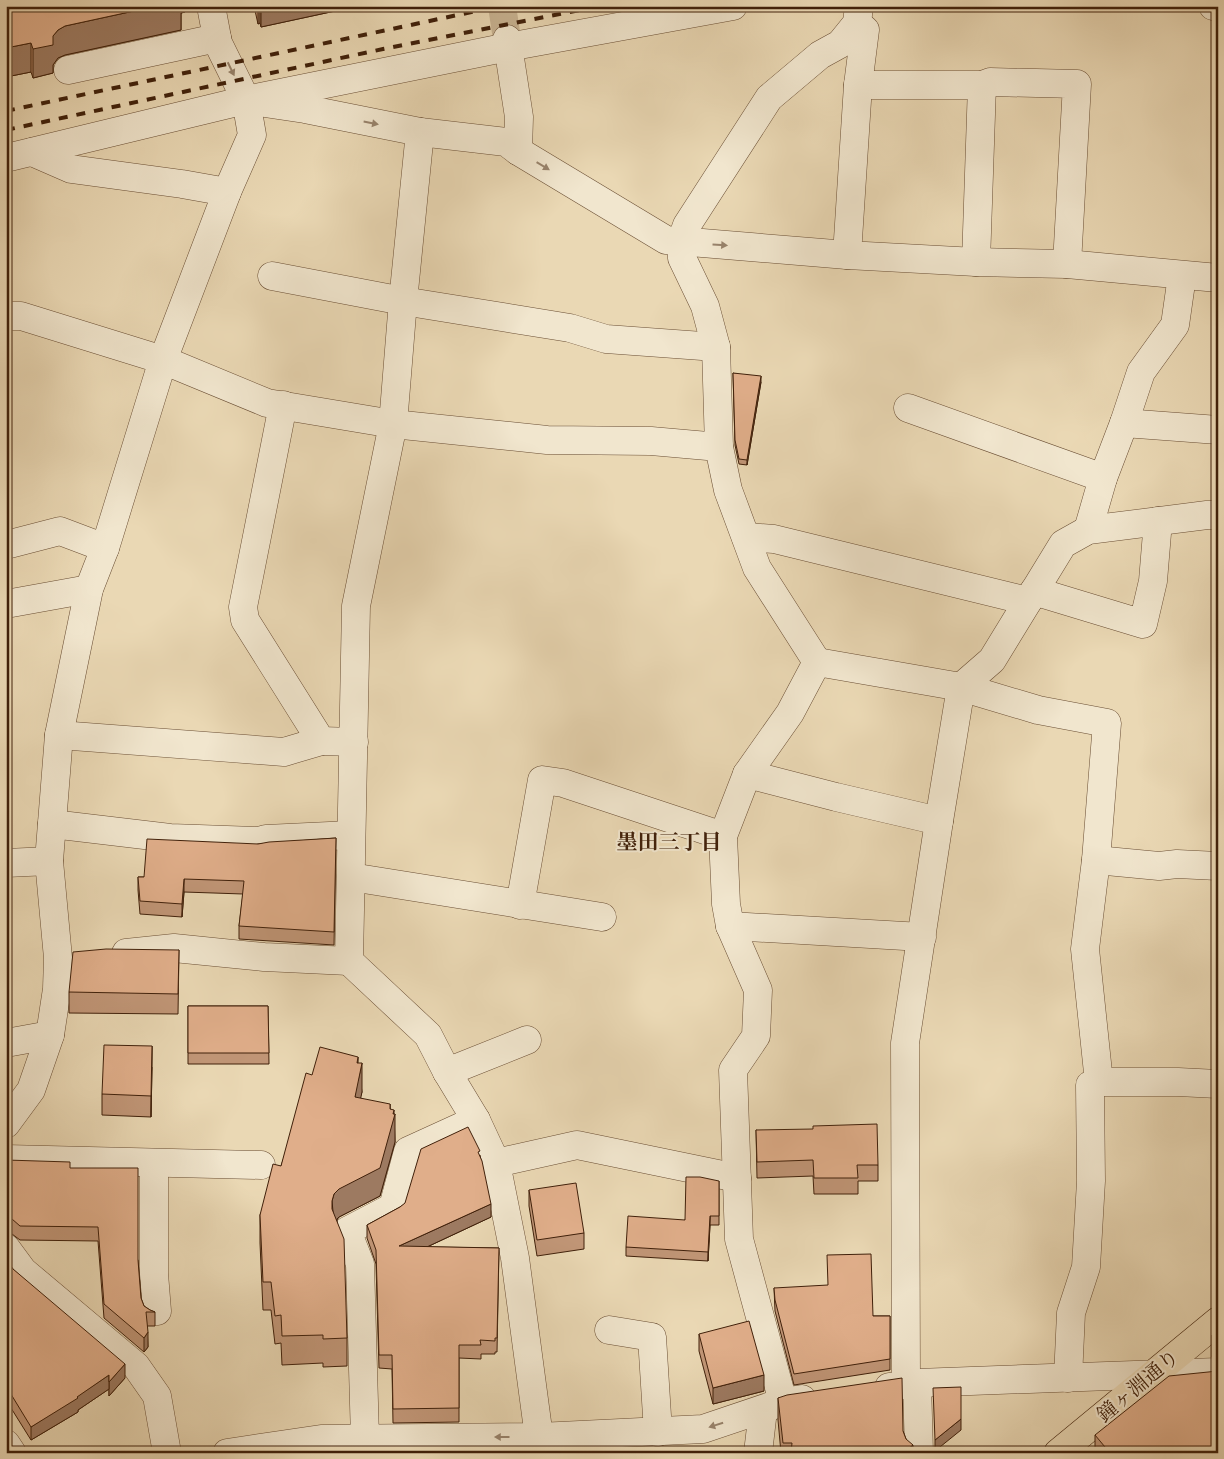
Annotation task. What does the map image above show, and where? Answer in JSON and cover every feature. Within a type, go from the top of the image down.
[{"type":"main road","name":"鐘ヶ淵通り","points":[[1058,1453],[1218,1321]]},
{"type":"street","points":[[6,1124],[31,1090],[50,1035],[57,989],[58,958],[49,861],[59,735],[90,589],[163,360],[227,192],[252,135],[246,100],[218,43],[211,6]]},
{"type":"street","points":[[19,155],[246,100],[508,43],[733,6]]},
{"type":"street","points":[[1213,6],[1218,7]]},
{"type":"street","points":[[847,255],[858,85],[865,30],[858,15]]},
{"type":"street","points":[[858,15],[840,44],[820,55],[769,98],[687,224],[681,242],[682,258],[705,306],[716,348],[719,448],[728,490],[757,568],[817,662],[961,687],[1038,710],[1107,723],[1096,860],[1084,949],[1099,1082]]},
{"type":"street","points":[[68,70],[217,38]]},
{"type":"street","points":[[508,43],[519,117],[518,151]]},
{"type":"street","points":[[858,85],[982,85],[990,82],[1077,84],[1067,264]]},
{"type":"street","points":[[976,262],[982,85]]},
{"type":"street","points":[[246,100],[305,109],[420,132],[506,142],[666,240],[847,255],[976,262],[1067,264],[1218,278]]},
{"type":"street","points":[[349,961],[356,606],[393,424],[420,132]]},
{"type":"street","points":[[19,155],[71,169],[227,192]]},
{"type":"street","points":[[272,276],[403,301],[570,328],[606,339],[716,348]]},
{"type":"street","points":[[1088,530],[1103,478],[1141,372],[1175,325],[1182,276]]},
{"type":"street","points":[[6,316],[21,316],[163,360],[267,402],[393,424],[547,440],[651,441],[719,448]]},
{"type":"street","points":[[284,405],[243,607],[245,620],[321,742]]},
{"type":"street","points":[[908,408],[1103,478]]},
{"type":"street","points":[[1124,423],[1218,430]]},
{"type":"street","points":[[919,1453],[912,1384],[905,1043],[961,687],[992,660],[1063,544],[1088,530],[1218,515]]},
{"type":"street","points":[[746,538],[774,539],[1031,596],[1143,624],[1153,581],[1158,521]]},
{"type":"street","points":[[6,545],[60,532],[104,548]]},
{"type":"street","points":[[7,601],[90,589]]},
{"type":"street","points":[[758,1453],[773,1406],[739,1239],[733,1070],[756,1036],[758,990],[730,926],[726,904],[723,836],[747,774],[790,713],[817,662]]},
{"type":"street","points":[[59,735],[284,752],[321,742],[354,742]]},
{"type":"street","points":[[747,774],[836,797],[939,820]]},
{"type":"street","points":[[520,905],[542,780],[563,782],[723,836]]},
{"type":"street","points":[[52,824],[170,838],[250,840],[352,835]]},
{"type":"street","points":[[1096,860],[1159,866],[1177,864],[1218,866]]},
{"type":"street","points":[[6,863],[49,861]]},
{"type":"street","points":[[351,877],[602,917]]},
{"type":"street","points":[[730,926],[922,937]]},
{"type":"street","points":[[58,958],[174,948],[264,957],[349,961],[428,1035],[447,1072],[476,1120],[496,1163],[515,1258],[539,1437]]},
{"type":"street","points":[[6,1043],[50,1035]]},
{"type":"street","points":[[447,1072],[527,1040]]},
{"type":"street","points":[[1068,1378],[1071,1313],[1086,1267],[1091,1181],[1090,1085],[1099,1082],[1218,1084]]},
{"type":"street","points":[[365,1438],[360,1264],[347,1231],[393,1207],[408,1151],[476,1120]]},
{"type":"street","points":[[496,1163],[577,1146],[737,1178]]},
{"type":"street","points":[[6,1159],[261,1165]]},
{"type":"street","points":[[154,1163],[154,1274],[157,1311]]},
{"type":"street","points":[[6,1248],[23,1271],[136,1366],[157,1396],[167,1453]]},
{"type":"street","points":[[609,1330],[652,1337],[658,1432]]},
{"type":"street","points":[[868,1390],[912,1384],[1218,1372]]},
{"type":"street","points":[[227,1453],[321,1439],[539,1437],[704,1429],[773,1406],[831,1395]]},
{"type":"street","points":[[6,1444],[12,1453]]},
{"type":"building","points":[[6,6],[157,6],[65,26],[53,36],[53,45],[33,49],[31,43],[6,48]]},
{"type":"building","points":[[257,6],[282,6],[261,11],[260,7],[258,8]]},
{"type":"building","points":[[733,373],[761,376],[747,460],[739,459],[735,440]]},
{"type":"building","points":[[336,838],[334,932],[239,926],[244,881],[184,879],[182,904],[140,901],[138,877],[144,877],[147,839],[258,844]]},
{"type":"building","points":[[106,949],[179,950],[178,994],[69,992],[73,952]]},
{"type":"building","points":[[188,1006],[268,1006],[269,1053],[188,1053]]},
{"type":"building","points":[[104,1045],[152,1046],[151,1096],[102,1094]]},
{"type":"building","points":[[320,1047],[358,1057],[357,1063],[362,1063],[355,1097],[390,1104],[390,1109],[394,1110],[393,1114],[395,1114],[380,1168],[339,1189],[334,1194],[332,1201],[332,1209],[344,1239],[347,1338],[323,1339],[323,1335],[282,1336],[281,1315],[275,1316],[271,1282],[263,1282],[260,1215],[273,1164],[281,1166],[306,1073],[312,1075]]},
{"type":"building","points":[[877,1124],[878,1165],[857,1165],[858,1178],[814,1178],[813,1160],[757,1162],[756,1130],[813,1129],[813,1126]]},
{"type":"building","points":[[468,1127],[480,1151],[478,1152],[482,1161],[491,1204],[399,1246],[499,1248],[497,1338],[495,1338],[495,1341],[480,1340],[481,1345],[459,1345],[459,1408],[393,1409],[392,1355],[379,1355],[376,1250],[367,1225],[405,1203],[421,1149]]},
{"type":"building","points":[[6,1160],[70,1162],[70,1168],[138,1168],[138,1260],[141,1298],[144,1306],[155,1312],[146,1312],[148,1332],[144,1338],[104,1304],[98,1227],[20,1226],[12,1219],[6,1218]]},
{"type":"building","points":[[686,1177],[700,1177],[719,1181],[719,1216],[710,1216],[708,1252],[626,1247],[628,1216],[685,1220]]},
{"type":"building","points":[[576,1183],[584,1233],[537,1240],[529,1190]]},
{"type":"building","points":[[871,1254],[873,1316],[890,1316],[890,1359],[794,1374],[775,1300],[774,1288],[828,1285],[827,1255]]},
{"type":"building","points":[[6,1260],[13,1269],[125,1364],[109,1382],[109,1375],[78,1398],[31,1427],[6,1386]]},
{"type":"building","points":[[749,1321],[764,1375],[713,1388],[699,1334]]},
{"type":"building","points":[[1218,1371],[1218,1453],[1110,1453],[1095,1435],[1169,1376]]},
{"type":"building","points":[[902,1378],[903,1431],[906,1439],[913,1445],[903,1453],[791,1453],[792,1443],[783,1443],[778,1398],[787,1395]]},
{"type":"building","points":[[961,1387],[961,1419],[935,1440],[933,1388]]},
{"type":"tunnel","points":[[502,6],[507,39]]},
{"type":"railway","points":[[6,111],[500,6]]},
{"type":"railway","points":[[6,130],[383,49],[600,6]]},
{"type":"district","name":"墨田三丁目","points":[[669,842]]}]
